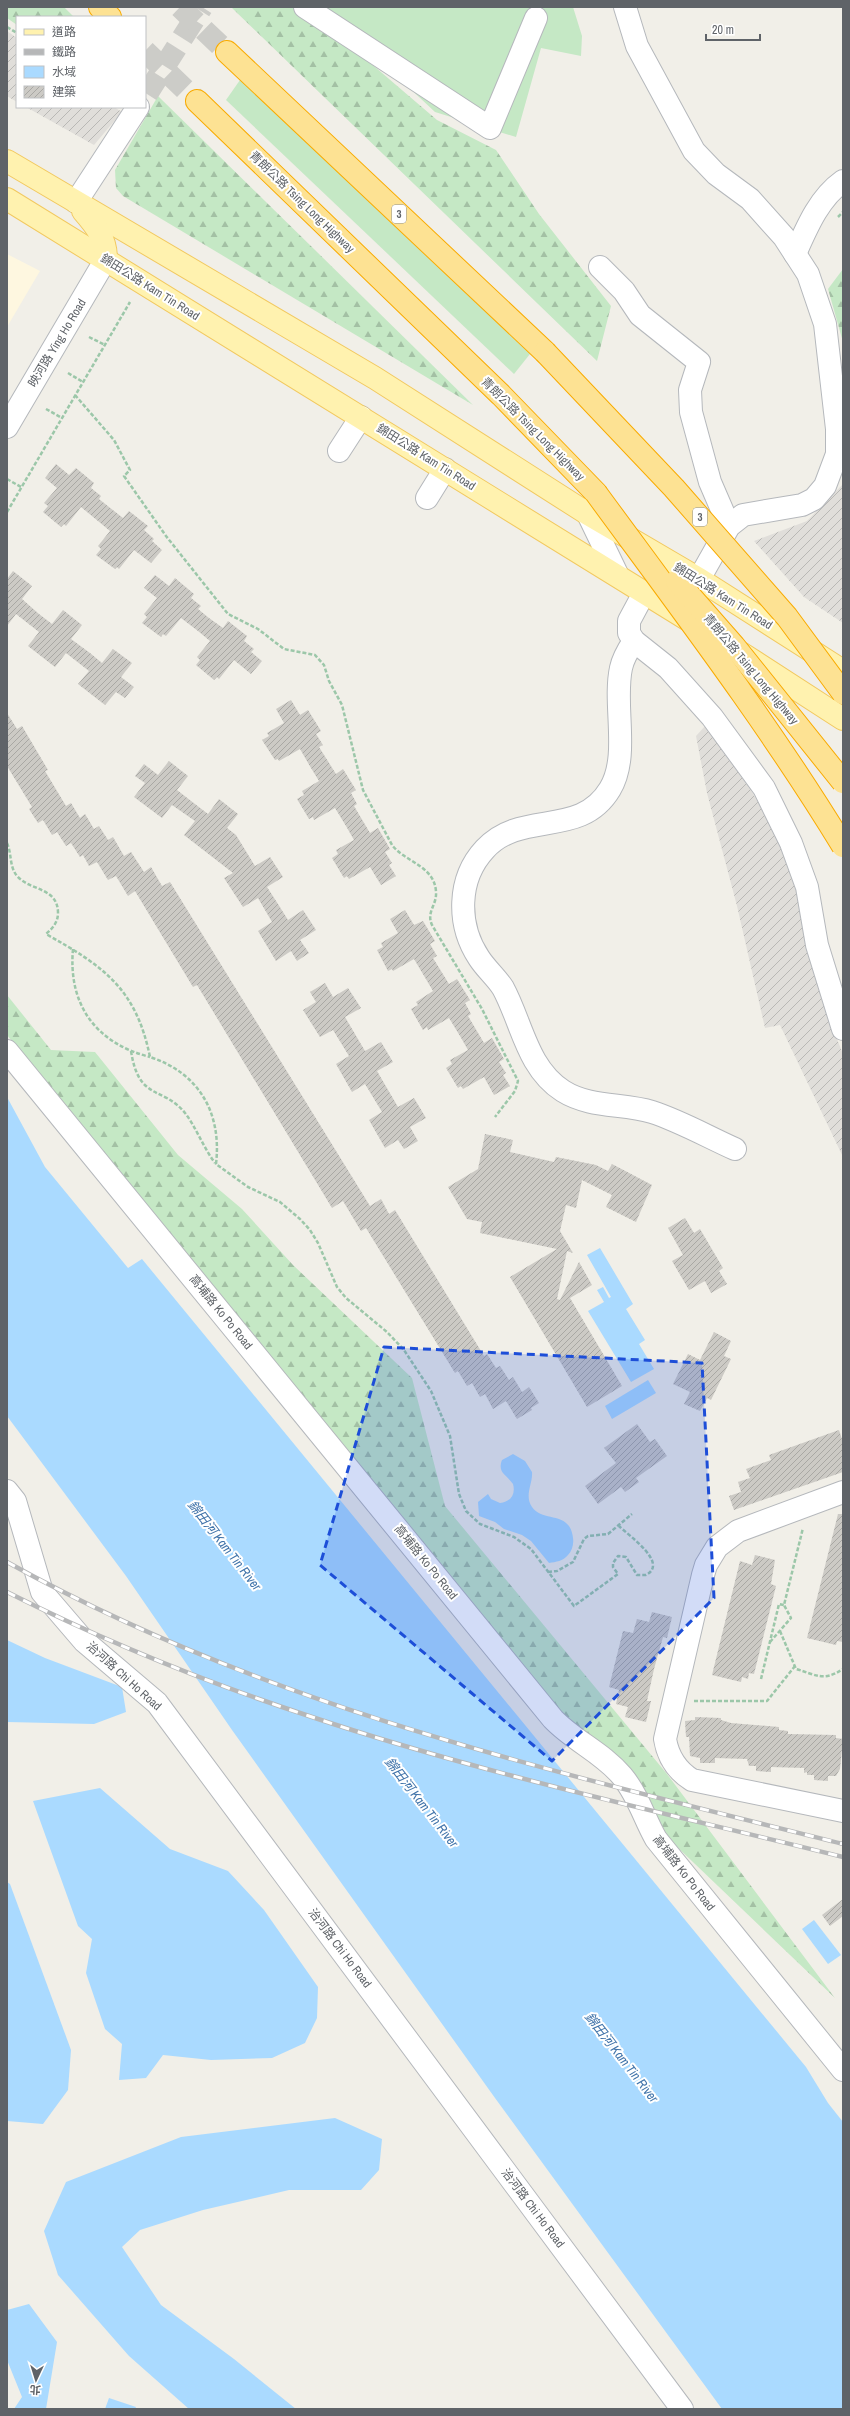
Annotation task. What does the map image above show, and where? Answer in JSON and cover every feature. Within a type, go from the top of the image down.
[{"type":"highway","points":[[100,7],[109,16]]},
{"type":"highway","name":"3","points":[[227,52],[545,352],[674,488],[782,611],[843,693]]},
{"type":"highway","name":"青朗公路 Tsing Long Highway","points":[[197,101],[500,396],[629,526],[734,646],[843,782]]},
{"type":"highway","points":[[596,493],[725,668],[801,778],[843,846]]},
{"type":"main road","name":"錦田公路 Kam Tin Road","points":[[7,161],[374,378],[588,514],[699,579],[843,671]]},
{"type":"main road","name":"錦田公路 Kam Tin Road","points":[[7,199],[68,238],[106,259],[617,574],[644,593],[843,719]]},
{"type":"main road","points":[[76,202],[101,232],[106,245],[106,259]]},
{"type":"street","points":[[305,7],[490,128],[536,18]]},
{"type":"street","points":[[625,7],[637,46],[694,151],[716,174],[750,199],[784,237],[808,274],[825,324],[837,429],[837,454],[825,486],[814,499],[802,505],[743,515],[729,526],[699,579]]},
{"type":"street","points":[[76,202],[137,108]]},
{"type":"street","points":[[795,254],[815,212],[836,186],[843,181]]},
{"type":"street","name":"映河路 Ying Ho Road","points":[[7,427],[106,259]]},
{"type":"street","points":[[600,268],[624,291],[640,315],[698,362],[690,390],[691,412],[710,482],[729,526]]},
{"type":"street","points":[[339,451],[361,417]]},
{"type":"street","points":[[426,498],[445,469]]},
{"type":"street","points":[[588,514],[617,574]]},
{"type":"street","points":[[644,593],[629,621],[629,633],[634,641],[668,668],[697,701],[764,788],[791,843],[806,887],[817,945],[843,1029]]},
{"type":"street","points":[[634,641],[620,670],[618,765],[612,787],[598,805],[577,818],[520,827],[507,832],[485,849],[470,872],[463,902],[463,917],[472,946],[502,987],[538,1067],[556,1086],[577,1098],[651,1112],[735,1149]]},
{"type":"street","name":"高埔路 Ko Po Road","points":[[7,1051],[553,1718],[567,1733],[596,1753],[622,1776],[638,1800],[656,1839],[843,2070]]},
{"type":"street","name":"治河路 Chi Ho Road","points":[[7,1491],[15,1501],[42,1592],[84,1640],[158,1703],[682,2409]]},
{"type":"street","points":[[843,1492],[738,1531],[717,1547],[705,1570],[665,1739],[671,1759],[677,1768],[692,1780],[843,1811]]},
{"type":"path","points":[[7,27],[16,32]]},
{"type":"path","points":[[7,512],[130,302]]},
{"type":"path","points":[[89,336],[105,345]]},
{"type":"path","points":[[68,373],[83,382]]},
{"type":"path","points":[[75,395],[114,440],[130,470],[124,476],[166,536],[221,607],[233,618],[258,629],[284,649],[314,655],[324,665],[329,681],[342,705],[363,790],[392,845],[398,853],[422,868],[432,880],[436,893],[429,915],[432,925],[482,1009],[518,1081],[515,1091],[495,1117]]},
{"type":"path","points":[[46,409],[62,418]]},
{"type":"path","points":[[7,479],[21,487]]},
{"type":"path","points":[[7,843],[10,861],[17,876],[29,885],[44,890],[55,900],[58,908],[56,923],[46,934],[73,949],[102,969],[128,998],[142,1026],[150,1056]]},
{"type":"path","points":[[73,949],[72,979],[82,1007],[99,1031],[110,1040],[131,1051],[150,1056],[173,1067],[184,1074],[202,1093],[209,1106],[216,1127],[216,1164]]},
{"type":"path","points":[[131,1051],[134,1070],[138,1077],[153,1093],[172,1101],[183,1110],[206,1151],[216,1164],[248,1187],[280,1202],[295,1214],[310,1230],[318,1243],[337,1287],[346,1298],[387,1332],[404,1350],[431,1391],[450,1436],[456,1460],[459,1494],[466,1511],[480,1524],[501,1531],[523,1542],[531,1549],[574,1606],[618,1574],[613,1567],[613,1563],[618,1556],[626,1557],[637,1575],[641,1576],[650,1573],[654,1565],[652,1557],[619,1526]]},
{"type":"path","points":[[548,1572],[557,1571],[573,1562],[584,1539],[588,1536],[608,1534],[632,1514]]},
{"type":"path","points":[[770,1642],[791,1618],[784,1605],[805,1520]]},
{"type":"path","points":[[761,1680],[780,1604],[784,1605]]},
{"type":"path","points":[[780,1631],[796,1669],[823,1678],[832,1676],[843,1669]]},
{"type":"path","points":[[686,1701],[767,1701],[795,1666]]},
{"type":"highlighted area","points":[[384,1347],[702,1363],[714,1598],[552,1761],[320,1565]]},
{"type":"shaded area","points":[[7,31],[16,37],[16,101],[7,96]]},
{"type":"shaded area","points":[[28,108],[116,108],[122,112],[94,145]]},
{"type":"shaded area","points":[[7,254],[40,271],[7,327]]},
{"type":"shaded area","points":[[843,484],[843,623],[804,597],[754,541],[807,521]]},
{"type":"shaded area","points":[[706,725],[747,783],[779,840],[799,898],[825,1009],[843,1054],[843,1157],[780,1025],[765,1028],[737,906],[707,793],[696,736]]},
{"type":"green space","points":[[7,7],[64,7],[73,16],[16,16],[16,24],[7,18]]},
{"type":"green space","points":[[231,7],[296,7],[368,61],[437,120],[496,150],[539,214],[611,306],[597,361]]},
{"type":"green space","points":[[323,7],[573,7],[582,36],[581,56],[541,48],[516,137],[435,112]]},
{"type":"green space","points":[[240,80],[530,354],[514,374],[226,100]]},
{"type":"green space","points":[[158,96],[473,405],[123,196],[116,188],[115,170]]},
{"type":"green space","points":[[843,269],[843,342],[828,289]]},
{"type":"green space","points":[[7,995],[51,1050],[95,1052],[178,1155],[242,1209],[293,1265],[412,1378],[445,1506],[667,1774],[835,1998],[672,1842],[637,1777],[630,1768],[614,1753],[578,1727],[561,1712],[7,1035]]},
{"type":"water","name":"錦田河 Kam Tin River","points":[[7,1097],[45,1167],[128,1268],[142,1259],[806,2067],[828,2103],[843,2122],[843,2409],[722,2409],[495,2098],[232,1730],[126,1576],[7,1416]]},
{"type":"water","points":[[600,1248],[633,1304],[626,1309],[645,1340],[639,1344],[654,1369],[631,1382],[588,1311],[604,1302],[597,1290],[603,1287],[609,1298],[611,1297],[587,1255]]},
{"type":"water","points":[[648,1380],[656,1393],[612,1419],[605,1406]]},
{"type":"water","points":[[513,1454],[525,1461],[532,1472],[529,1498],[532,1507],[543,1515],[562,1520],[571,1529],[573,1540],[572,1547],[566,1557],[562,1560],[549,1563],[531,1541],[522,1535],[504,1529],[495,1522],[479,1516],[478,1502],[488,1494],[491,1499],[500,1503],[507,1501],[513,1495],[513,1484],[503,1474],[501,1464],[502,1460]]},
{"type":"water","points":[[7,1640],[45,1658],[122,1687],[126,1712],[94,1724],[7,1722]]},
{"type":"water","points":[[100,1788],[170,1849],[228,1871],[264,1910],[318,1987],[317,2018],[305,2043],[272,2058],[211,2060],[163,2055],[146,2078],[119,2080],[122,2044],[105,2029],[86,1973],[92,1939],[78,1926],[33,1801]]},
{"type":"water","points":[[7,1882],[10,1884],[71,2050],[68,2090],[43,2124],[7,2121]]},
{"type":"water","points":[[814,1920],[841,1955],[828,1964],[802,1929]]},
{"type":"water","points":[[335,2118],[382,2139],[379,2170],[361,2190],[289,2190],[203,2210],[140,2230],[122,2247],[161,2305],[234,2359],[296,2409],[189,2409],[129,2356],[58,2275],[44,2231],[66,2182],[181,2137]]},
{"type":"water","points":[[29,2304],[57,2342],[46,2409],[14,2409],[22,2397],[7,2360],[7,2310]]},
{"type":"water","points":[[109,2398],[136,2407],[135,2409],[105,2409]]},
{"type":"building","points":[[56,464],[69,475],[76,468],[94,483],[91,488],[101,496],[99,499],[123,518],[129,511],[148,526],[144,530],[154,539],[152,541],[162,550],[151,563],[134,550],[119,569],[117,567],[115,569],[96,555],[101,549],[98,546],[110,531],[81,507],[66,526],[64,524],[61,527],[43,512],[48,506],[44,503],[57,488],[45,478]]},
{"type":"building","points":[[13,571],[32,586],[22,599],[52,624],[63,610],[82,625],[71,639],[102,663],[113,649],[132,663],[121,677],[134,687],[125,698],[116,692],[105,705],[78,684],[89,671],[66,653],[55,667],[28,646],[39,632],[16,614],[7,626],[7,579]]},
{"type":"building","points":[[155,575],[169,586],[175,578],[194,594],[191,598],[201,606],[198,609],[209,618],[223,628],[228,621],[247,636],[244,641],[254,649],[251,652],[262,661],[251,674],[234,660],[219,679],[217,677],[214,680],[196,665],[200,660],[197,657],[210,641],[198,631],[181,618],[166,636],[163,634],[161,637],[142,623],[147,617],[144,614],[157,598],[144,588]]},
{"type":"building","points":[[291,700],[300,715],[308,710],[321,731],[316,734],[323,745],[319,747],[336,774],[343,769],[356,790],[351,793],[357,804],[354,806],[370,833],[378,828],[390,849],[385,852],[392,863],[389,865],[396,876],[381,885],[370,867],[349,879],[347,876],[344,878],[332,858],[338,854],[336,850],[354,840],[346,826],[335,808],[314,820],[313,817],[309,819],[297,799],[304,795],[302,791],[319,781],[300,749],[279,761],[278,759],[275,760],[262,740],[269,736],[267,733],[284,723],[276,709]]},
{"type":"building","points":[[7,713],[17,729],[22,726],[48,770],[45,771],[66,806],[71,803],[80,818],[85,814],[94,829],[99,826],[108,840],[113,837],[124,856],[131,852],[144,872],[151,867],[162,886],[170,882],[370,1206],[381,1199],[389,1214],[395,1210],[484,1356],[487,1354],[496,1368],[500,1366],[509,1380],[513,1377],[522,1392],[529,1387],[539,1403],[531,1408],[532,1410],[517,1419],[506,1401],[493,1409],[485,1394],[480,1397],[472,1383],[467,1386],[458,1371],[455,1373],[366,1228],[361,1231],[343,1201],[332,1208],[197,985],[193,987],[135,891],[128,896],[116,876],[108,880],[97,862],[89,866],[83,855],[80,857],[71,843],[66,846],[57,832],[52,835],[43,820],[38,823],[29,809],[32,807],[7,766]]},
{"type":"building","points":[[169,761],[188,776],[177,790],[208,814],[219,799],[238,814],[227,828],[236,835],[255,866],[270,857],[283,877],[267,887],[288,920],[303,910],[316,930],[300,940],[309,953],[297,961],[291,951],[276,961],[258,931],[272,922],[258,898],[243,907],[224,878],[233,873],[184,835],[195,821],[172,805],[162,818],[134,797],[145,783],[135,776],[144,764],[158,775]]},
{"type":"building","points":[[405,910],[414,925],[423,921],[435,941],[430,944],[437,956],[433,958],[449,984],[457,979],[470,1000],[465,1003],[471,1014],[468,1016],[484,1043],[492,1038],[504,1059],[499,1062],[506,1073],[503,1075],[510,1086],[494,1095],[484,1077],[463,1089],[461,1086],[458,1088],[446,1068],[452,1064],[450,1060],[468,1050],[460,1036],[449,1018],[428,1030],[427,1027],[423,1030],[411,1009],[418,1005],[416,1002],[433,991],[414,959],[393,971],[392,969],[388,971],[377,950],[383,947],[381,943],[398,933],[390,919]]},
{"type":"building","points":[[325,983],[333,997],[348,988],[361,1008],[345,1017],[365,1051],[381,1042],[393,1062],[377,1071],[398,1107],[414,1098],[426,1118],[410,1127],[418,1141],[404,1149],[398,1140],[385,1148],[369,1120],[382,1112],[365,1084],[352,1092],[336,1064],[349,1056],[333,1030],[320,1037],[303,1010],[316,1002],[310,992]]},
{"type":"building","points":[[485,1134],[513,1140],[510,1152],[554,1162],[556,1157],[596,1165],[608,1171],[612,1164],[652,1185],[636,1222],[606,1207],[612,1195],[582,1180],[576,1208],[566,1205],[560,1231],[573,1253],[567,1251],[557,1299],[560,1300],[579,1262],[592,1285],[570,1298],[622,1386],[587,1407],[510,1277],[557,1249],[480,1233],[482,1222],[467,1219],[448,1187],[478,1169]]},
{"type":"building","points":[[685,1218],[694,1233],[700,1229],[723,1268],[719,1271],[727,1284],[711,1293],[705,1281],[689,1290],[672,1261],[683,1255],[668,1228]]},
{"type":"building","points":[[714,1332],[731,1341],[724,1356],[731,1359],[711,1400],[707,1398],[700,1411],[684,1404],[690,1392],[673,1384],[688,1354],[700,1360]]},
{"type":"building","points":[[637,1424],[650,1442],[655,1439],[667,1456],[636,1478],[639,1482],[625,1492],[621,1487],[598,1504],[585,1486],[616,1463],[604,1448]]},
{"type":"building","points":[[839,1430],[843,1442],[843,1472],[734,1510],[729,1496],[741,1492],[738,1482],[750,1478],[746,1469],[771,1460],[769,1455]]},
{"type":"building","points":[[838,1514],[843,1514],[843,1642],[837,1641],[836,1645],[807,1638]]},
{"type":"building","points":[[755,1555],[775,1560],[771,1584],[776,1586],[754,1674],[749,1673],[748,1679],[742,1677],[741,1682],[712,1675],[740,1561],[752,1565]]},
{"type":"building","points":[[652,1612],[672,1617],[667,1638],[663,1637],[654,1669],[647,1701],[651,1701],[646,1722],[625,1717],[628,1707],[616,1704],[619,1690],[609,1687],[623,1631],[633,1633],[637,1619],[649,1622]]},
{"type":"building","points":[[695,1717],[721,1718],[721,1720],[731,1723],[779,1727],[779,1730],[788,1731],[788,1734],[836,1735],[836,1738],[843,1739],[840,1769],[836,1776],[828,1776],[828,1781],[814,1780],[814,1775],[807,1775],[807,1772],[804,1773],[804,1768],[771,1767],[771,1772],[756,1771],[756,1766],[749,1766],[747,1759],[715,1758],[715,1763],[700,1763],[700,1758],[690,1756],[689,1737],[686,1737],[685,1721],[695,1720]]},
{"type":"building","points":[[843,1899],[843,1916],[830,1926],[822,1915]]},
{"type":"tunnel","points":[[180,7],[227,52]]},
{"type":"tunnel","points":[[147,94],[202,7]]},
{"type":"tunnel","points":[[146,52],[197,101]]},
{"type":"railway","points":[[7,1562],[106,1613],[208,1658],[311,1696],[415,1731],[521,1762],[843,1844]]},
{"type":"railway","points":[[7,1592],[80,1627],[155,1660],[270,1703],[374,1737],[574,1792],[843,1857]]}]
